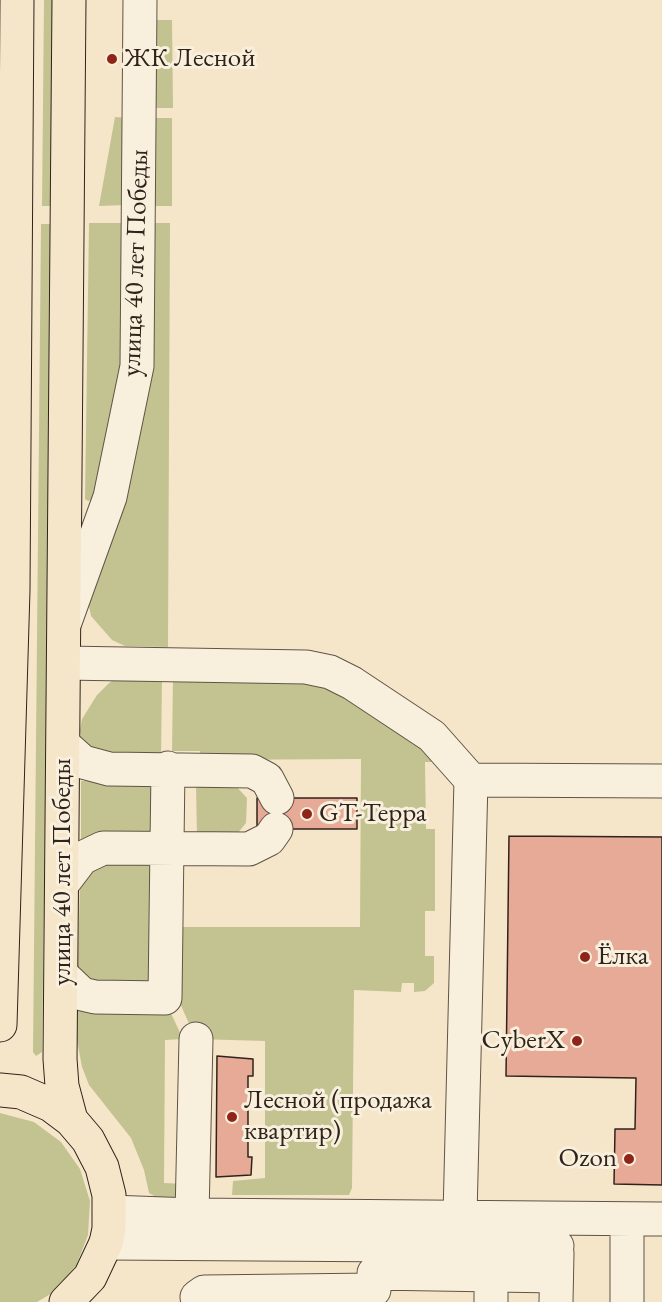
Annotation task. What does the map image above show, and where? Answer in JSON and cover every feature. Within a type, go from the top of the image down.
[{"type":"main road","name":"улица 40 лет Победы","points":[[0,1025],[17,0]]},
{"type":"main road","name":"улица 40 лет Победы","points":[[69,0],[60,1059],[62,1086],[71,1120]]},
{"type":"main road","points":[[0,1090],[21,1092],[51,1105],[71,1120],[88,1140],[102,1167],[109,1195],[108,1228],[84,1289],[66,1302]]},
{"type":"street","name":"улица 40 лет Победы","points":[[65,623],[110,496],[137,366],[140,0]]},
{"type":"street","points":[[64,663],[306,667],[330,672],[352,683],[432,736],[471,780],[460,1215]]},
{"type":"street","points":[[63,883],[82,858],[103,848],[249,849],[269,839],[276,814],[267,780],[252,771],[168,768],[109,769],[83,762],[64,745]]},
{"type":"street","points":[[62,975],[82,994],[95,997],[165,998],[168,768]]},
{"type":"street","points":[[471,780],[662,781]]},
{"type":"street","points":[[192,1215],[196,1039]]},
{"type":"street","points":[[108,1228],[192,1215],[460,1215],[557,1260]]},
{"type":"street","points":[[108,1228],[432,1288],[491,1288],[557,1260],[627,1219],[662,1219]]},
{"type":"street","points":[[627,1219],[627,1302]]},
{"type":"street","points":[[198,1302],[198,1297],[204,1292],[256,1297],[313,1296],[374,1277],[557,1260]]},
{"type":"green space","points":[[44,0],[55,0],[55,206],[42,206]]},
{"type":"green space","points":[[152,20],[172,20],[173,108],[153,108]]},
{"type":"green space","points":[[115,117],[128,118],[126,205],[99,206]]},
{"type":"green space","points":[[153,118],[172,118],[172,206],[152,206]]},
{"type":"green space","points":[[89,223],[129,223],[126,365],[94,499],[88,501],[85,499]]},
{"type":"green space","points":[[150,223],[170,223],[168,647],[125,646],[112,640],[91,616],[88,602]]},
{"type":"green space","points":[[41,224],[53,224],[42,1052],[36,1056],[33,1052]]},
{"type":"green space","points":[[162,676],[161,762],[104,760],[82,745],[80,730],[82,719],[97,695],[108,684],[116,678]]},
{"type":"green space","points":[[173,676],[320,683],[425,745],[435,762],[425,762],[426,829],[435,829],[435,911],[425,911],[425,956],[434,956],[434,983],[425,991],[414,992],[414,983],[402,983],[401,992],[354,990],[352,1188],[349,1195],[232,1195],[233,1181],[265,1178],[265,1041],[196,1039],[178,999],[174,927],[360,927],[361,759],[200,760],[200,751],[172,751]]},
{"type":"green space","points":[[81,781],[161,782],[160,841],[81,840]]},
{"type":"green space","points":[[196,782],[233,783],[247,798],[246,823],[233,839],[197,840]]},
{"type":"green space","points":[[95,861],[162,863],[159,991],[87,981],[78,966],[80,880]]},
{"type":"green space","points":[[77,999],[169,1009],[183,1039],[165,1040],[164,1183],[186,1184],[183,1199],[161,1200],[149,1193],[144,1170],[131,1138],[89,1085],[82,1067],[77,1040]]},
{"type":"green space","points":[[0,1113],[34,1122],[61,1142],[80,1169],[90,1201],[88,1235],[76,1266],[54,1292],[37,1302],[0,1302]]},
{"type":"building","name":"GT-Терра","points":[[257,798],[357,798],[357,829],[257,829]]},
{"type":"building","name":"Ёлка","points":[[509,836],[662,837],[662,1185],[614,1184],[615,1129],[635,1129],[636,1078],[506,1076]]},
{"type":"building","name":"Лесной (продажа квартир)","points":[[217,1056],[253,1059],[253,1076],[248,1076],[248,1157],[252,1157],[251,1175],[216,1177]]},
{"type":"place","name":"ЖК Лесной","points":[[112,59]]},
{"type":"place","name":"GT-Терра","points":[[307,814]]},
{"type":"place","name":"Ёлка","points":[[585,957]]},
{"type":"place","name":"CyberX","points":[[577,1041]]},
{"type":"place","name":"Лесной (продажа квартир)","points":[[232,1117]]},
{"type":"place","name":"Ozon","points":[[629,1159]]}]
